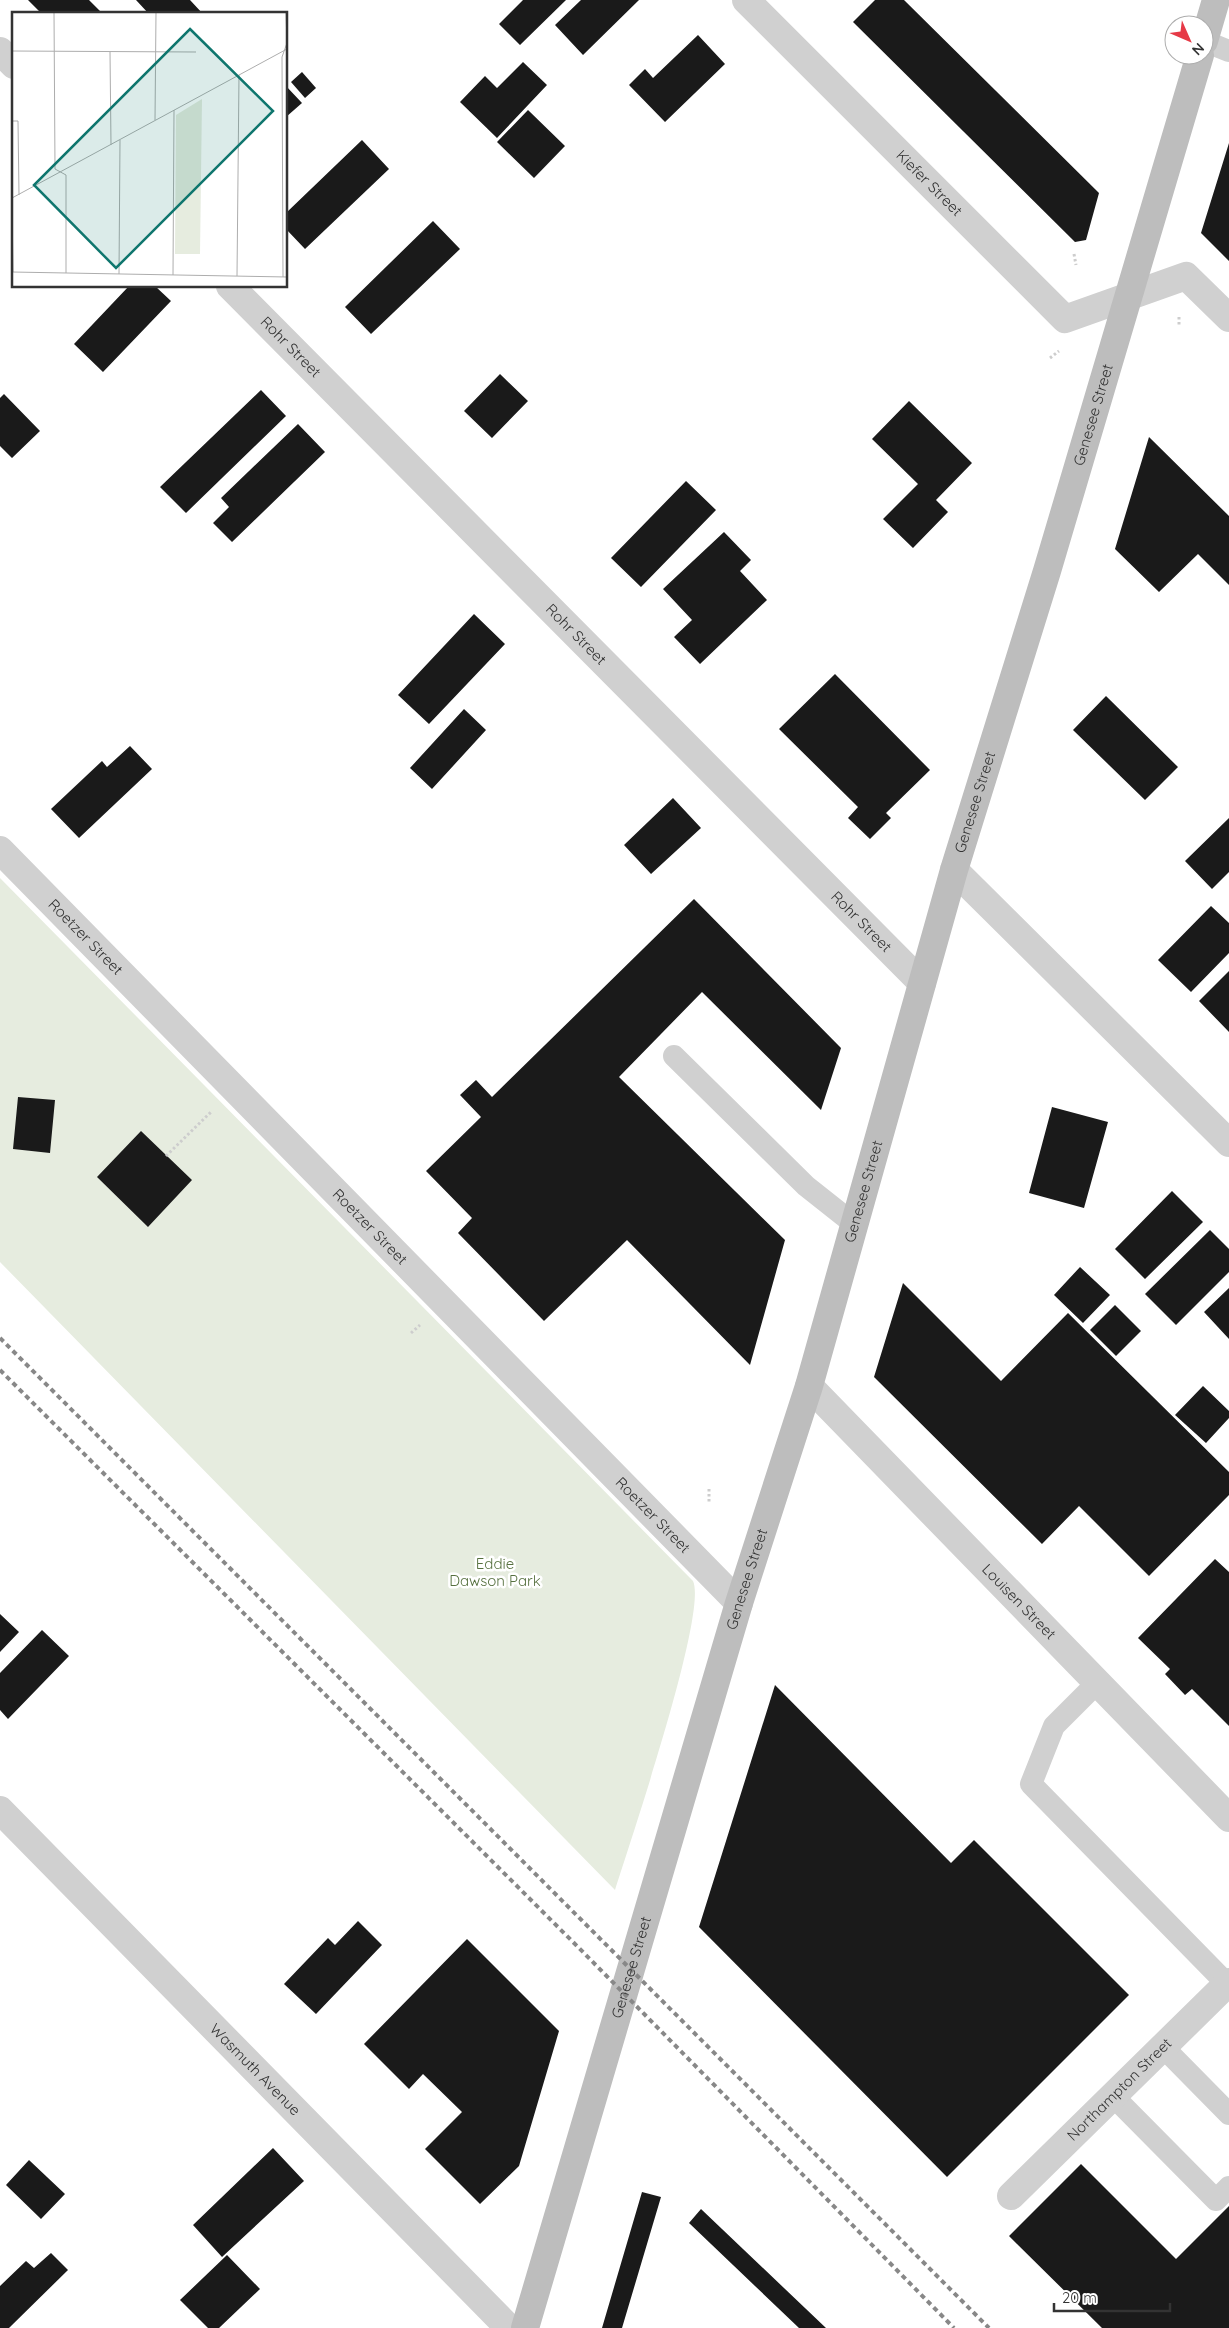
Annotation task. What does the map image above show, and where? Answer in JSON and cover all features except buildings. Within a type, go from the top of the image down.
[{"type":"main road","points":[[1212,15],[1216,0]]},
{"type":"main road","name":"Genesee Street","points":[[526,2328],[739,1603],[809,1386],[954,870],[1044,580],[1197,65]]},
{"type":"street","name":"Kiefer Street","points":[[746,0],[1065,319],[1128,297]]},
{"type":"street","points":[[0,51],[12,64]]},
{"type":"street","points":[[1128,297],[1186,276],[1229,318]]},
{"type":"street","name":"Rohr Street","points":[[232,288],[922,982]]},
{"type":"street","name":"Roetzer Street","points":[[0,850],[739,1603]]},
{"type":"street","points":[[954,870],[1229,1142]]},
{"type":"street","name":"Louisen Street","points":[[809,1386],[1229,1818]]},
{"type":"street","name":"Wasmuth Avenue","points":[[0,1810],[509,2328]]},
{"type":"street","name":"Northampton Street","points":[[1011,2196],[1228,1983]]},
{"type":"lane","points":[[1214,45],[1229,51]]},
{"type":"lane","points":[[674,1056],[806,1186],[854,1224]]},
{"type":"lane","points":[[1097,1683],[1054,1726],[1031,1784],[1228,1983]]},
{"type":"lane","points":[[1163,2047],[1229,2114]]},
{"type":"lane","points":[[1113,2096],[1216,2200],[1229,2187]]},
{"type":"path","points":[[1074,254],[1076,265]]},
{"type":"path","points":[[1050,358],[1059,351]]},
{"type":"path","points":[[166,1156],[235,1089]]},
{"type":"path","points":[[709,1489],[709,1503]]},
{"type":"green space","name":"Eddie Dawson Park","points":[[0,878],[693,1581],[695,1601],[679,1680],[615,1890],[0,1262]]},
{"type":"railway","points":[[0,1338],[989,2328]]},
{"type":"railway","points":[[0,1370],[579,1948],[954,2328]]}]
